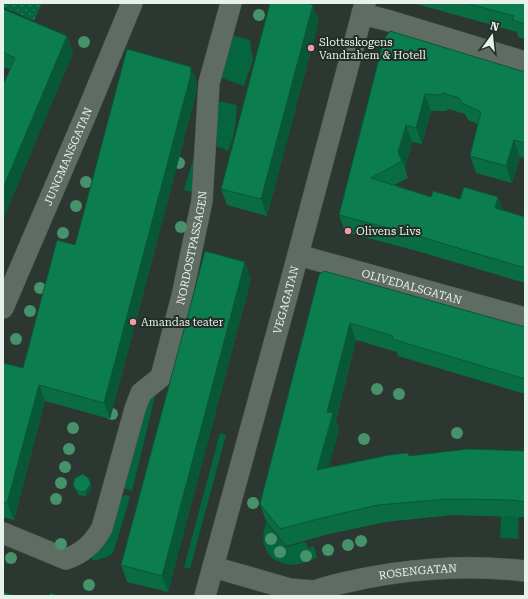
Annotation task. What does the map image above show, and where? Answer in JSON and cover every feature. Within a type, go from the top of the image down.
[{"type":"street","name":"JUNGMANSGATAN","points":[[3,308],[132,3]]},
{"type":"street","name":"NORDOSTPASSAGEN","points":[[3,533],[66,559],[79,554],[96,538],[102,528],[135,409],[141,393],[161,377],[182,296],[202,201],[209,83],[231,3]]},
{"type":"street","points":[[364,8],[396,23],[525,62]]},
{"type":"street","name":"VEGAGATAN","points":[[205,596],[364,8]]},
{"type":"street","name":"OLIVEDALSGATAN","points":[[298,255],[525,318]]},
{"type":"street","name":"ROSENGATAN","points":[[213,567],[308,594],[366,578],[421,570],[475,568],[525,571]]},
{"type":"green space","points":[[3,3],[42,3],[34,21],[3,7]]},
{"type":"green space","points":[[232,35],[250,40],[253,60],[244,86],[222,78]]},
{"type":"green space","points":[[218,101],[237,105],[234,135],[228,151],[216,146]]},
{"type":"green space","points":[[198,143],[195,193],[184,190]]},
{"type":"green space","points":[[156,392],[132,491],[123,488],[144,402]]},
{"type":"green space","points":[[220,433],[226,435],[190,569],[184,567]]},
{"type":"green space","points":[[125,495],[129,496],[130,498],[113,553],[107,557],[93,561],[91,557],[122,497]]},
{"type":"green space","points":[[501,516],[519,517],[518,539],[500,538]]},
{"type":"green space","points":[[266,522],[286,547],[304,542],[308,548],[314,546],[317,557],[301,564],[294,565],[277,561],[266,550],[263,541]]},
{"type":"building","points":[[270,3],[306,3],[313,5],[261,199],[221,189]]},
{"type":"building","points":[[466,3],[525,3],[525,24],[512,20],[514,16]]},
{"type":"building","points":[[3,9],[67,36],[3,188],[3,85],[15,58],[3,52]]},
{"type":"building","points":[[390,31],[525,72],[525,143],[514,140],[506,166],[470,156],[481,112],[462,103],[459,98],[443,93],[439,95],[425,94],[416,128],[406,125],[398,152],[402,161],[371,178],[431,197],[433,191],[460,199],[464,187],[498,197],[495,208],[525,217],[525,268],[411,234],[339,215],[384,39]]},
{"type":"building","points":[[127,49],[191,67],[190,78],[104,403],[39,385],[7,503],[3,502],[3,363],[23,368],[57,240],[75,245]]},
{"type":"building","points":[[205,251],[245,262],[162,576],[121,565]]},
{"type":"building","points":[[324,271],[525,327],[525,379],[392,339],[393,336],[350,323],[327,412],[333,413],[317,470],[389,455],[408,453],[409,456],[468,449],[525,451],[525,502],[513,500],[447,499],[378,505],[280,529],[260,504],[319,275]]},
{"type":"building","points":[[83,474],[89,479],[91,484],[85,492],[77,491],[73,485],[75,478]]},
{"type":"building","points":[[3,592],[14,596],[3,596]]},
{"type":"building","points":[[50,593],[59,596],[49,596]]},
{"type":"place","name":"Slottsskogens Vandrahem & Hotell","points":[[311,48]]},
{"type":"place","name":"Olivens Livs","points":[[348,231]]},
{"type":"place","name":"Amandas teater","points":[[133,322]]}]
